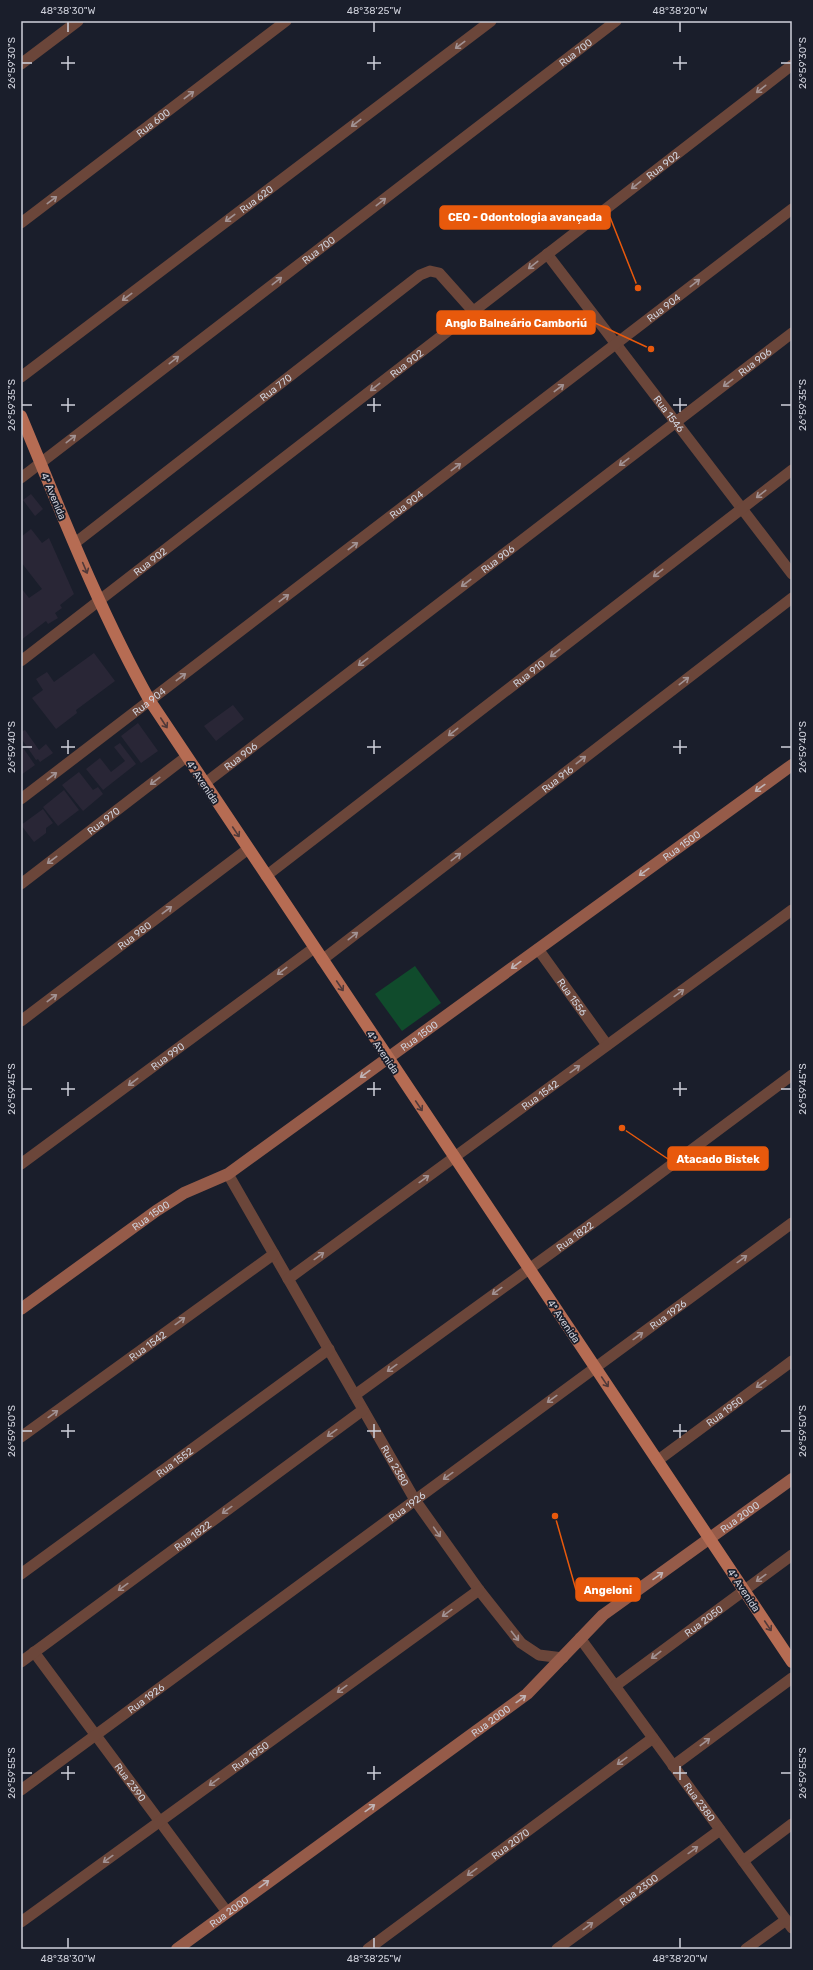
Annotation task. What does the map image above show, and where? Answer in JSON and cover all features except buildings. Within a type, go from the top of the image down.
[{"type":"main road","name":"4ª Avenida","points":[[21,416],[99,601],[132,669],[150,701],[387,1058],[792,1662]]},
{"type":"street","points":[[21,64],[78,21]]},
{"type":"street","name":"Rua 600","points":[[21,223],[286,21]]},
{"type":"street","name":"Rua 620","points":[[21,377],[491,21]]},
{"type":"street","name":"Rua 700","points":[[21,478],[616,21]]},
{"type":"street","name":"Rua 902","points":[[21,661],[792,66]]},
{"type":"street","name":"Rua 904","points":[[21,799],[792,209]]},
{"type":"street","name":"Rua 1546","points":[[547,254],[792,574]]},
{"type":"street","name":"Rua 770","points":[[75,543],[420,275],[430,271],[439,273],[473,311]]},
{"type":"street","name":"Rua 906","points":[[204,784],[792,334]]},
{"type":"street","name":"Rua 910","points":[[266,876],[792,470]]},
{"type":"street","name":"Rua 916","points":[[322,960],[792,598]]},
{"type":"street","name":"Rua 970","points":[[21,884],[186,757]]},
{"type":"street","name":"Rua 1500","points":[[21,1310],[156,1211],[184,1193],[228,1174],[792,765]]},
{"type":"street","name":"Rua 980","points":[[21,1021],[248,849]]},
{"type":"street","name":"Rua 1542","points":[[288,1279],[792,910]]},
{"type":"street","name":"Rua 990","points":[[21,1164],[314,948]]},
{"type":"street","name":"Rua 1556","points":[[538,949],[607,1045]]},
{"type":"street","name":"Rua 1822","points":[[355,1395],[792,1075]]},
{"type":"street","name":"Rua 2380","points":[[228,1174],[415,1500],[478,1590],[521,1644],[538,1655],[563,1658]]},
{"type":"street","name":"Rua 1926","points":[[21,1790],[792,1223]]},
{"type":"street","name":"Rua 1542","points":[[21,1437],[274,1254]]},
{"type":"street","name":"Rua 1552","points":[[21,1574],[328,1349]]},
{"type":"street","name":"Rua 1950","points":[[657,1460],[792,1361]]},
{"type":"street","name":"Rua 1822","points":[[21,1662],[363,1410]]},
{"type":"street","name":"Rua 2000","points":[[177,1949],[527,1694],[603,1615],[792,1479]]},
{"type":"street","name":"Rua 2050","points":[[615,1686],[792,1555]]},
{"type":"street","name":"Rua 1950","points":[[21,1922],[478,1590]]},
{"type":"street","name":"Rua 2380","points":[[580,1638],[789,1924]]},
{"type":"street","name":"Rua 2390","points":[[34,1652],[227,1912]]},
{"type":"street","points":[[673,1766],[792,1678]]},
{"type":"street","name":"Rua 2070","points":[[368,1949],[653,1738]]},
{"type":"street","points":[[743,1861],[792,1824]]},
{"type":"street","name":"Rua 2300","points":[[557,1949],[720,1830]]},
{"type":"street","points":[[746,1949],[789,1924]]},
{"type":"shaded area","points":[[31,494],[43,509],[35,516],[23,500]]},
{"type":"shaded area","points":[[31,529],[42,543],[49,538],[74,594],[60,605],[62,608],[55,613],[58,618],[48,624],[46,621],[21,640],[21,588],[29,598],[42,589],[21,562],[21,537]]},
{"type":"shaded area","points":[[94,653],[115,681],[76,710],[77,713],[56,729],[32,698],[43,690],[36,679],[47,672],[54,682]]},
{"type":"shaded area","points":[[233,705],[244,719],[216,741],[204,726]]},
{"type":"shaded area","points":[[138,723],[158,751],[141,763],[121,736]]},
{"type":"shaded area","points":[[25,730],[39,750],[46,744],[53,753],[40,762],[38,759],[36,760],[21,738],[21,732]]},
{"type":"shaded area","points":[[120,743],[136,764],[103,790],[86,769],[100,758],[111,772],[125,761],[114,747]]},
{"type":"shaded area","points":[[21,745],[35,765],[21,775]]},
{"type":"shaded area","points":[[79,772],[93,790],[98,787],[103,794],[83,811],[62,785]]},
{"type":"shaded area","points":[[64,790],[79,810],[58,826],[43,807]]},
{"type":"shaded area","points":[[43,809],[53,823],[46,828],[46,833],[34,842],[21,825]]},
{"type":"green space","points":[[415,966],[441,1003],[402,1031],[375,994]]},
{"type":"place","name":"CEO - Odontologia avançada","points":[[638,288]]},
{"type":"place","name":"Anglo Balneário Camboriú","points":[[651,349]]},
{"type":"place","name":"Atacado Bistek","points":[[622,1128]]},
{"type":"place","name":"Angeloni","points":[[555,1516]]}]
